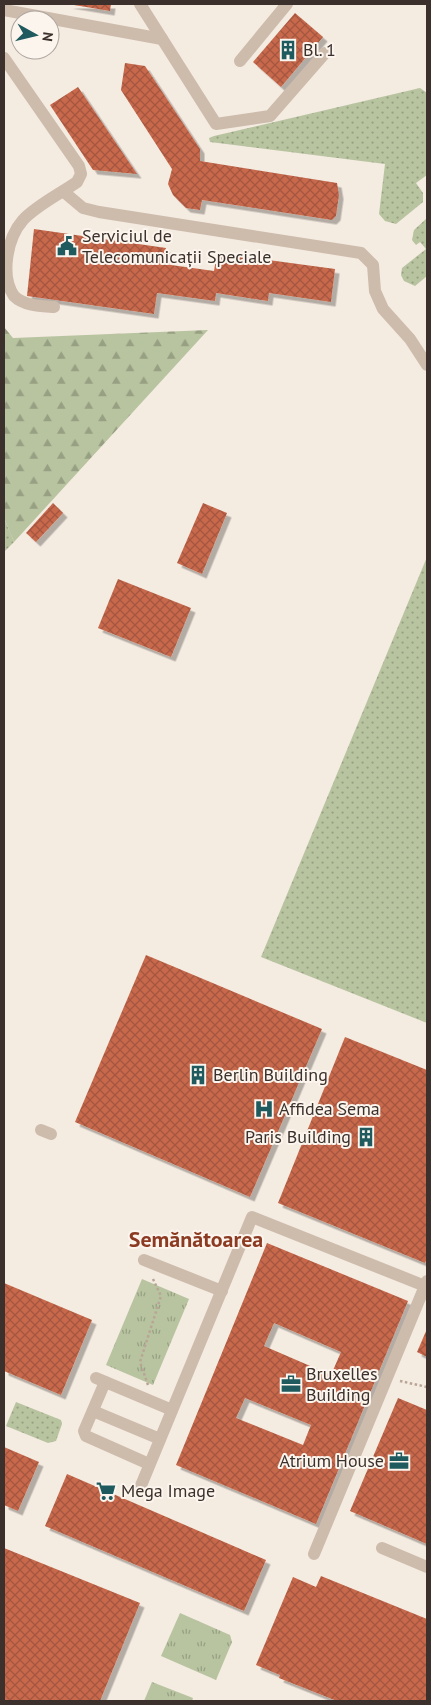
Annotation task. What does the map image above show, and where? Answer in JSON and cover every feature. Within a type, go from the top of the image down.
[{"type":"street","points":[[140,4],[216,124],[270,116],[325,53]]},
{"type":"street","points":[[240,60],[287,4]]},
{"type":"street","points":[[4,10],[162,39]]},
{"type":"street","points":[[4,58],[79,166],[81,174],[77,182],[24,218],[10,242],[6,259],[7,284],[14,296],[25,303],[54,308]]},
{"type":"street","points":[[64,192],[83,208],[99,212],[361,253],[373,265],[375,291],[383,309],[410,339],[427,365]]},
{"type":"street","points":[[140,1488],[252,1217],[426,1283],[314,1554]]},
{"type":"street","points":[[144,1260],[222,1291]]},
{"type":"street","points":[[150,1464],[89,1439],[84,1431],[93,1411],[100,1380],[172,1410]]},
{"type":"street","points":[[93,1411],[160,1439]]},
{"type":"street","points":[[382,1548],[427,1567]]},
{"type":"path","points":[[144,1260],[161,1296],[140,1362],[149,1388],[146,1399]]},
{"type":"path","points":[[388,1376],[399,1381],[427,1387]]},
{"type":"green space","points":[[420,88],[427,93],[427,175],[416,183],[423,193],[423,202],[396,224],[385,221],[379,214],[385,164],[210,142],[209,138],[214,136]]},
{"type":"green space","points":[[427,218],[427,276],[415,286],[404,281],[401,275],[402,268],[426,249],[420,242],[416,245],[412,240],[414,230]]},
{"type":"green space","points":[[4,327],[13,338],[208,330],[14,542],[4,518]]},
{"type":"green space","points":[[4,518],[14,542],[4,552]]},
{"type":"green space","points":[[427,557],[427,1023],[261,957]]},
{"type":"green space","points":[[142,1279],[189,1299],[153,1385],[106,1365]]},
{"type":"green space","points":[[16,1402],[61,1420],[62,1424],[56,1441],[48,1443],[6,1426]]},
{"type":"green space","points":[[180,1613],[230,1635],[232,1642],[216,1680],[161,1656]]},
{"type":"green space","points":[[152,1682],[193,1698],[192,1701],[144,1701]]},
{"type":"building","points":[[68,4],[111,4],[110,11]]},
{"type":"building","name":"Bl. 1","points":[[295,13],[323,37],[281,87],[253,62]]},
{"type":"building","points":[[125,63],[145,66],[200,149],[200,161],[337,183],[339,195],[336,216],[332,220],[202,200],[200,210],[186,208],[173,195],[168,184],[172,169],[121,90]]},
{"type":"building","points":[[78,87],[137,174],[93,170],[50,105]]},
{"type":"building","points":[[34,229],[166,248],[164,264],[214,271],[217,253],[335,269],[331,302],[269,293],[268,301],[216,293],[215,301],[157,293],[154,314],[27,296]]},
{"type":"building","points":[[53,503],[63,513],[36,542],[26,533]]},
{"type":"building","points":[[203,503],[227,513],[202,574],[177,563]]},
{"type":"building","points":[[118,579],[191,608],[171,657],[98,628]]},
{"type":"building","name":"Berlin Building","points":[[146,955],[322,1029],[250,1197],[75,1122]]},
{"type":"building","name":"Paris Building","points":[[345,1037],[427,1070],[427,1258],[425,1263],[278,1203]]},
{"type":"building","name":"Bruxelles Building","points":[[267,1243],[408,1301],[316,1524],[176,1465]],"holes":[[[274,1323],[341,1352],[331,1375],[264,1346]],[[245,1398],[311,1425],[303,1445],[236,1418]]]},
{"type":"building","points":[[4,1283],[92,1320],[61,1395],[4,1371]]},
{"type":"building","points":[[427,1329],[427,1357],[417,1352]]},
{"type":"building","name":"Atrium House","points":[[398,1398],[427,1410],[427,1544],[350,1511]]},
{"type":"building","points":[[4,1447],[39,1462],[18,1511],[4,1505]]},
{"type":"building","points":[[67,1474],[266,1560],[244,1611],[45,1526]]},
{"type":"building","points":[[4,1548],[140,1603],[100,1701],[4,1701]]},
{"type":"building","points":[[321,1576],[427,1619],[427,1701],[337,1701],[279,1678],[280,1675],[256,1665],[293,1577],[316,1587]]},
{"type":"place","name":"Bl. 1","points":[[288,50]]},
{"type":"place","name":"Serviciul de Telecomunicații Speciale","points":[[67,246]]},
{"type":"place","name":"Berlin Building","points":[[198,1075]]},
{"type":"place","name":"Affidea Sema","points":[[264,1109]]},
{"type":"place","name":"Paris Building","points":[[366,1137]]},
{"type":"place","name":"Bruxelles Building","points":[[291,1384]]},
{"type":"place","name":"Atrium House","points":[[399,1461]]},
{"type":"place","name":"Mega Image","points":[[106,1491]]},
{"type":"district","name":"Semănătoarea","points":[[196,1239]]}]
